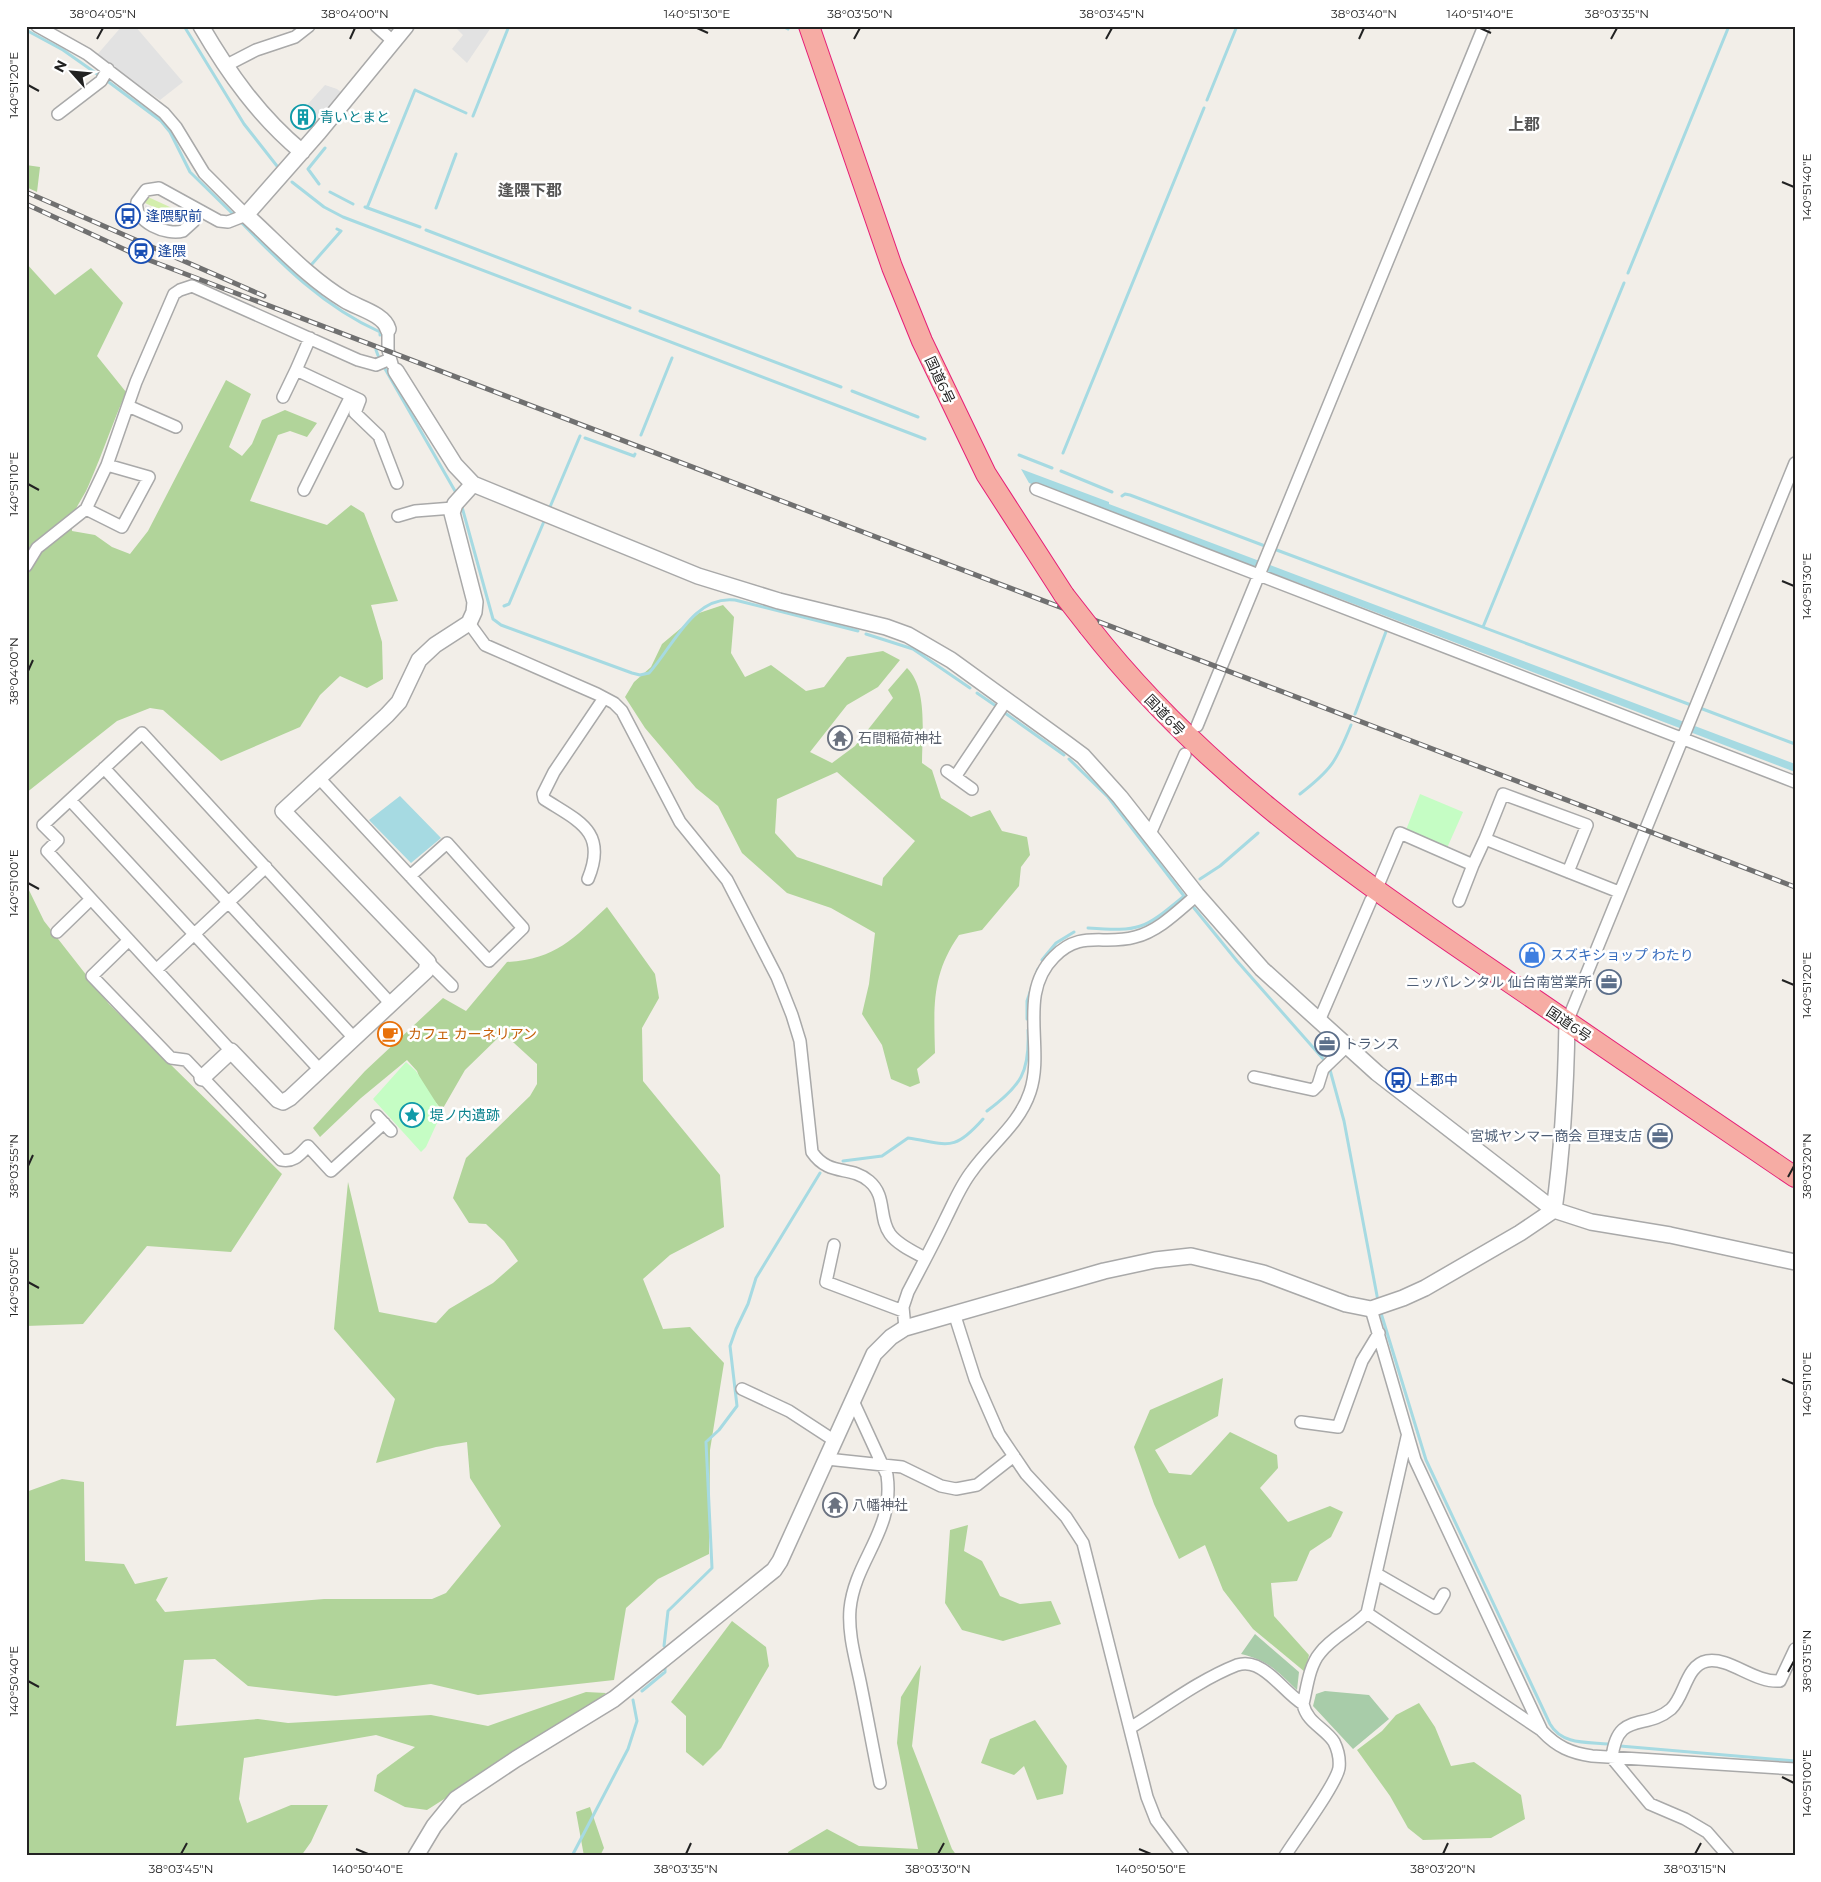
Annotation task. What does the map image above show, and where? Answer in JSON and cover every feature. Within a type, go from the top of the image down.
[{"type":"highway","name":"国道6号","points":[[809,26],[892,267],[926,350],[986,474],[1064,595],[1159,709],[1205,755],[1246,790],[1374,890],[1795,1177]]},
{"type":"street","points":[[37,26],[87,54],[164,113],[176,127],[204,173],[241,219],[323,286],[362,310],[382,319],[388,329],[393,365],[455,465],[473,484],[698,576],[770,599],[908,635],[950,660],[1082,756],[1150,834],[1197,895],[1262,969],[1347,1046],[1412,1101],[1554,1210],[1591,1222],[1670,1235],[1795,1262]]},
{"type":"street","points":[[201,26],[225,66],[264,117],[302,152]]},
{"type":"street","points":[[225,66],[256,50],[295,37],[309,26]]},
{"type":"street","points":[[376,26],[394,42]]},
{"type":"street","points":[[241,219],[219,221],[163,189],[151,188],[140,196],[136,206],[139,215],[166,231],[183,231],[194,221],[203,218],[221,226],[241,219],[275,184],[406,26]]},
{"type":"street","points":[[1197,726],[1260,568],[1484,26]]},
{"type":"street","points":[[58,114],[101,81],[108,69]]},
{"type":"street","points":[[26,566],[37,548],[86,509],[107,465],[128,406],[174,294],[185,287],[192,286],[358,360],[376,365],[393,365]]},
{"type":"street","points":[[283,397],[310,338]]},
{"type":"street","points":[[296,370],[360,400],[355,413],[379,436],[397,482]]},
{"type":"street","points":[[304,490],[351,396]]},
{"type":"street","points":[[128,406],[176,427]]},
{"type":"street","points":[[416,1856],[434,1826],[456,1799],[516,1759],[614,1699],[774,1570],[780,1561],[874,1354],[891,1336],[905,1328],[1104,1271],[1155,1260],[1191,1256],[1264,1274],[1346,1304],[1371,1309],[1425,1288],[1520,1233],[1554,1210],[1562,1141],[1567,1022],[1795,463]]},
{"type":"street","points":[[86,509],[122,527],[149,477],[107,465]]},
{"type":"street","points":[[398,516],[415,511],[453,508],[473,484]]},
{"type":"street","points":[[1036,489],[1260,568],[1795,782]]},
{"type":"street","points":[[452,986],[283,811],[399,702],[414,668],[424,655],[469,623],[474,612],[475,602],[453,508]]},
{"type":"street","points":[[469,623],[485,645],[604,698],[619,707],[631,725],[680,822],[727,880],[777,977],[792,1014],[800,1041],[812,1152],[818,1161],[829,1168],[861,1175],[871,1182],[881,1197],[886,1226],[890,1234],[925,1258]]},
{"type":"street","points":[[588,879],[594,860],[589,831],[544,798],[543,794],[554,772],[604,698]]},
{"type":"street","points":[[972,788],[951,774],[1006,701]]},
{"type":"street","points":[[391,1004],[142,733],[43,825],[58,840],[47,851],[230,1051],[278,1100],[283,1102],[320,1070],[391,1004],[426,971],[428,962]]},
{"type":"street","points":[[1150,834],[1185,754]]},
{"type":"street","points":[[104,768],[354,1038]]},
{"type":"street","points":[[319,778],[410,876],[489,961],[523,928],[446,843],[410,876]]},
{"type":"street","points":[[1459,900],[1503,794],[1587,825],[1568,872]]},
{"type":"street","points":[[70,800],[320,1070]]},
{"type":"street","points":[[1378,883],[1400,833],[1473,865]]},
{"type":"street","points":[[1485,839],[1619,892]]},
{"type":"street","points":[[157,969],[266,867]]},
{"type":"street","points":[[905,1328],[903,1311],[908,1292],[925,1258],[972,1171],[1020,1114],[1030,1093],[1035,1064],[1034,999],[1042,973],[1053,958],[1077,941],[1088,938],[1133,938],[1144,935],[1197,895]]},
{"type":"street","points":[[57,932],[91,899]]},
{"type":"street","points":[[1319,1021],[1371,900]]},
{"type":"street","points":[[129,940],[92,976],[171,1058],[186,1060],[281,1160],[289,1162],[308,1146],[332,1171],[384,1123]]},
{"type":"street","points":[[1254,1077],[1313,1090],[1318,1085],[1323,1069],[1347,1046]]},
{"type":"street","points":[[202,1078],[230,1051]]},
{"type":"street","points":[[834,1245],[826,1282],[903,1311]]},
{"type":"street","points":[[1371,1309],[1414,1460],[1542,1731]]},
{"type":"street","points":[[954,1313],[975,1379],[999,1434],[1026,1474],[1066,1517],[1083,1543],[1147,1797],[1156,1820],[1183,1856]]},
{"type":"street","points":[[1301,1422],[1338,1427],[1362,1361],[1379,1333]]},
{"type":"street","points":[[742,1389],[789,1410],[835,1441]]},
{"type":"street","points":[[853,1402],[883,1464],[889,1488],[886,1516],[873,1549],[856,1581],[850,1609],[850,1637],[880,1783]]},
{"type":"street","points":[[1285,1856],[1339,1770],[1338,1751],[1335,1744],[1311,1720],[1305,1711],[1304,1704],[1318,1654],[1329,1643],[1354,1626],[1367,1613],[1407,1435]]},
{"type":"street","points":[[827,1459],[902,1467],[941,1486],[956,1489],[977,1485],[1014,1456]]},
{"type":"street","points":[[1377,1574],[1436,1608],[1444,1594]]},
{"type":"street","points":[[1367,1613],[1542,1731],[1554,1744],[1573,1753],[1612,1758],[1795,1769]]},
{"type":"street","points":[[1612,1758],[1616,1737],[1620,1730],[1662,1714],[1672,1708],[1693,1671],[1703,1663],[1708,1661],[1725,1664],[1755,1678],[1769,1682],[1780,1680],[1795,1649]]},
{"type":"street","points":[[1130,1728],[1215,1676],[1238,1665],[1248,1663],[1266,1672],[1292,1697],[1304,1704]]},
{"type":"street","points":[[1612,1758],[1650,1804],[1685,1819],[1707,1832],[1728,1856]]},
{"type":"green space","points":[[26,165],[40,167],[37,192],[26,187]]},
{"type":"green space","points":[[148,197],[183,213],[183,218],[180,219],[145,203]]},
{"type":"green space","points":[[26,263],[55,295],[91,268],[123,303],[97,356],[126,392],[90,482],[76,510],[72,531],[95,535],[112,547],[130,554],[148,531],[226,380],[251,394],[229,447],[242,456],[252,444],[262,420],[285,410],[317,423],[307,437],[290,431],[278,435],[250,501],[327,525],[351,505],[364,513],[398,601],[371,605],[382,642],[383,679],[367,688],[340,676],[320,695],[300,727],[221,761],[163,710],[150,708],[117,721],[26,793]]},
{"type":"green space","points":[[723,605],[734,617],[731,653],[745,677],[771,665],[806,691],[824,687],[847,657],[883,651],[900,660],[878,687],[847,705],[810,752],[832,763],[855,746],[893,698],[888,690],[907,668],[914,677],[921,699],[923,726],[922,763],[932,770],[941,798],[971,817],[990,810],[1002,831],[1027,837],[1030,855],[1021,867],[1019,886],[982,930],[959,935],[943,964],[936,992],[934,1021],[935,1053],[917,1069],[920,1083],[910,1087],[891,1079],[882,1045],[862,1014],[869,984],[875,933],[831,908],[787,893],[742,853],[718,806],[696,788],[645,728],[625,697],[634,682],[651,667],[662,644],[699,613]],"holes":[[[837,772],[915,841],[883,878],[882,886],[797,857],[775,833],[777,799]]]},
{"type":"green space","points":[[1420,794],[1463,812],[1447,848],[1406,830]]},
{"type":"green space","points":[[26,884],[44,921],[109,1004],[282,1174],[231,1252],[147,1246],[83,1324],[26,1326]]},
{"type":"green space","points":[[607,907],[655,974],[659,998],[642,1028],[643,1081],[720,1175],[724,1227],[670,1255],[643,1279],[663,1329],[690,1327],[724,1363],[710,1450],[709,1554],[658,1579],[626,1608],[614,1680],[478,1695],[431,1684],[336,1696],[248,1686],[215,1659],[184,1660],[176,1726],[258,1719],[288,1723],[431,1715],[488,1726],[586,1692],[606,1693],[587,1708],[427,1810],[405,1807],[374,1791],[377,1775],[415,1747],[376,1735],[244,1758],[239,1799],[247,1823],[291,1805],[328,1805],[311,1842],[301,1856],[26,1856],[26,1492],[62,1479],[84,1482],[85,1561],[124,1564],[135,1584],[168,1577],[156,1600],[165,1612],[324,1599],[432,1599],[446,1593],[501,1526],[470,1478],[467,1442],[436,1447],[376,1463],[395,1399],[334,1329],[348,1182],[379,1312],[436,1323],[449,1309],[493,1283],[518,1261],[504,1241],[486,1224],[469,1223],[453,1198],[466,1158],[530,1096],[537,1084],[537,1064],[503,1033],[465,1070],[442,1110],[423,1087],[417,1071],[407,1060],[361,1098],[320,1137],[313,1128],[365,1071],[443,998],[466,1011],[507,962],[539,957],[551,952],[573,938]]},
{"type":"green space","points":[[406,1062],[416,1071],[442,1112],[426,1147],[421,1152],[373,1099]]},
{"type":"green space","points":[[1223,1378],[1218,1416],[1155,1450],[1169,1473],[1191,1475],[1230,1432],[1277,1455],[1278,1468],[1260,1488],[1288,1522],[1330,1506],[1343,1512],[1331,1537],[1310,1551],[1297,1581],[1271,1583],[1274,1616],[1309,1655],[1305,1672],[1253,1629],[1223,1590],[1205,1545],[1179,1559],[1154,1504],[1134,1447],[1150,1410]]},
{"type":"green space","points":[[968,1525],[964,1551],[982,1561],[1000,1596],[1020,1604],[1051,1601],[1061,1624],[1003,1641],[962,1630],[945,1603],[950,1530]]},
{"type":"green space","points":[[732,1621],[766,1647],[769,1666],[721,1748],[703,1766],[686,1752],[686,1716],[671,1702]]},
{"type":"green space","points":[[1255,1634],[1299,1672],[1297,1690],[1272,1667],[1241,1654]]},
{"type":"green space","points":[[921,1665],[912,1746],[952,1849],[957,1856],[789,1856],[788,1852],[827,1829],[859,1846],[918,1849],[897,1743],[901,1697]]},
{"type":"green space","points":[[1325,1691],[1369,1695],[1389,1719],[1353,1749],[1313,1706],[1316,1694]]},
{"type":"green space","points":[[1419,1703],[1435,1727],[1451,1766],[1474,1762],[1521,1795],[1525,1819],[1491,1838],[1423,1840],[1408,1828],[1390,1796],[1357,1750],[1382,1731],[1396,1715]]},
{"type":"green space","points":[[1035,1720],[1067,1766],[1063,1794],[1037,1800],[1024,1766],[1014,1775],[981,1763],[990,1739]]},
{"type":"green space","points":[[590,1807],[604,1848],[600,1856],[584,1856],[576,1812]]},
{"type":"shaded area","points":[[122,26],[135,26],[183,82],[160,100],[96,56]]},
{"type":"shaded area","points":[[454,26],[487,26],[490,29],[467,63],[452,49],[463,35]]},
{"type":"shaded area","points":[[325,85],[337,89],[343,94],[320,122],[307,105]]},
{"type":"shaded area","points":[[145,205],[173,217],[174,226],[147,214]]},
{"type":"water","points":[[1021,469],[1795,764],[1795,772],[1304,585],[1029,483]]},
{"type":"water","points":[[400,796],[441,838],[411,863],[369,820]]},
{"type":"waterway","points":[[184,26],[244,124],[277,166]]},
{"type":"waterway","points":[[473,116],[509,26]]},
{"type":"waterway","points":[[782,26],[788,29]]},
{"type":"waterway","points":[[1207,100],[1237,26]]},
{"type":"waterway","points":[[1628,273],[1729,26]]},
{"type":"waterway","points":[[26,30],[63,50],[100,76]]},
{"type":"waterway","points":[[106,80],[161,121],[170,132],[190,172],[236,217]]},
{"type":"waterway","points":[[367,208],[415,90],[466,113]]},
{"type":"waterway","points":[[1063,453],[1204,108]]},
{"type":"waterway","points":[[319,184],[308,169],[325,148]]},
{"type":"waterway","points":[[436,208],[456,154]]},
{"type":"waterway","points":[[292,182],[324,207],[343,217],[925,439]]},
{"type":"waterway","points":[[330,192],[353,204]]},
{"type":"waterway","points":[[365,207],[420,227]]},
{"type":"waterway","points":[[240,221],[305,284],[340,310],[380,332],[380,335]]},
{"type":"waterway","points":[[312,264],[341,231],[337,229]]},
{"type":"waterway","points":[[426,230],[630,308]]},
{"type":"waterway","points":[[1483,627],[1624,283]]},
{"type":"waterway","points":[[640,311],[841,387]]},
{"type":"waterway","points":[[376,350],[379,358]]},
{"type":"waterway","points":[[641,435],[672,358]]},
{"type":"waterway","points":[[384,367],[455,491]]},
{"type":"waterway","points":[[852,391],[918,417]]},
{"type":"waterway","points":[[550,507],[580,436]]},
{"type":"waterway","points":[[585,438],[634,456],[635,454]]},
{"type":"waterway","points":[[1019,455],[1052,468]]},
{"type":"waterway","points":[[1061,471],[1112,492]]},
{"type":"waterway","points":[[1122,496],[1125,494],[1130,495],[1265,546]]},
{"type":"waterway","points":[[462,507],[493,619],[501,625],[632,673],[640,675],[649,673],[685,625],[707,606],[720,601],[735,600],[858,631]]},
{"type":"waterway","points":[[504,606],[509,604],[545,519]]},
{"type":"waterway","points":[[1274,549],[1691,705]]},
{"type":"waterway","points":[[1355,714],[1387,629]]},
{"type":"waterway","points":[[866,634],[913,649],[970,688]]},
{"type":"waterway","points":[[977,693],[996,706]]},
{"type":"waterway","points":[[1700,708],[1795,744]]},
{"type":"waterway","points":[[1005,713],[1064,755]]},
{"type":"waterway","points":[[1300,794],[1326,771],[1341,748],[1351,725]]},
{"type":"waterway","points":[[1069,759],[1108,797],[1184,896],[1150,922],[1141,926],[1120,929],[1088,928]]},
{"type":"waterway","points":[[1200,879],[1220,866],[1258,833]]},
{"type":"waterway","points":[[1194,908],[1237,961],[1325,1061]]},
{"type":"waterway","points":[[1042,960],[1056,943],[1074,932]]},
{"type":"waterway","points":[[1027,1019],[1027,1001],[1038,969]]},
{"type":"waterway","points":[[987,1111],[1008,1094],[1021,1077],[1027,1057],[1028,1030]]},
{"type":"waterway","points":[[1330,1070],[1344,1121],[1378,1301]]},
{"type":"waterway","points":[[843,1161],[882,1156],[908,1138],[941,1144],[957,1142],[973,1130],[983,1119]]},
{"type":"waterway","points":[[664,1646],[668,1611],[712,1568],[706,1442],[719,1430],[737,1406],[730,1346],[748,1304],[756,1278],[820,1173]]},
{"type":"waterway","points":[[1381,1313],[1426,1460],[1550,1724],[1555,1731],[1568,1739],[1608,1744]]},
{"type":"waterway","points":[[642,1691],[665,1672],[665,1668]]},
{"type":"waterway","points":[[572,1856],[628,1749],[637,1721],[633,1700]]},
{"type":"waterway","points":[[1620,1746],[1795,1761]]},
{"type":"railway","points":[[26,192],[264,296]]},
{"type":"railway","points":[[26,204],[141,257],[1795,887]]},
{"type":"place","name":"青いとまと","points":[[303,117]]},
{"type":"place","name":"逢隈駅前","points":[[128,216]]},
{"type":"place","name":"逢隈","points":[[141,251]]},
{"type":"place","name":"石間稲荷神社","points":[[840,738]]},
{"type":"place","name":"スズキショップ わたり","points":[[1532,955]]},
{"type":"place","name":"ニッパレンタル 仙台南営業所","points":[[1609,982]]},
{"type":"place","name":"カフェ カーネリアン","points":[[390,1034]]},
{"type":"place","name":"トランス","points":[[1327,1044]]},
{"type":"place","name":"上郡中","points":[[1398,1080]]},
{"type":"place","name":"堤ノ内遺跡","points":[[412,1115]]},
{"type":"place","name":"宮城ヤンマー商会 亘理支店","points":[[1660,1136]]},
{"type":"place","name":"八幡神社","points":[[835,1505]]},
{"type":"district","name":"上郡","points":[[1524,124]]},
{"type":"district","name":"逢隈下郡","points":[[530,190]]}]
